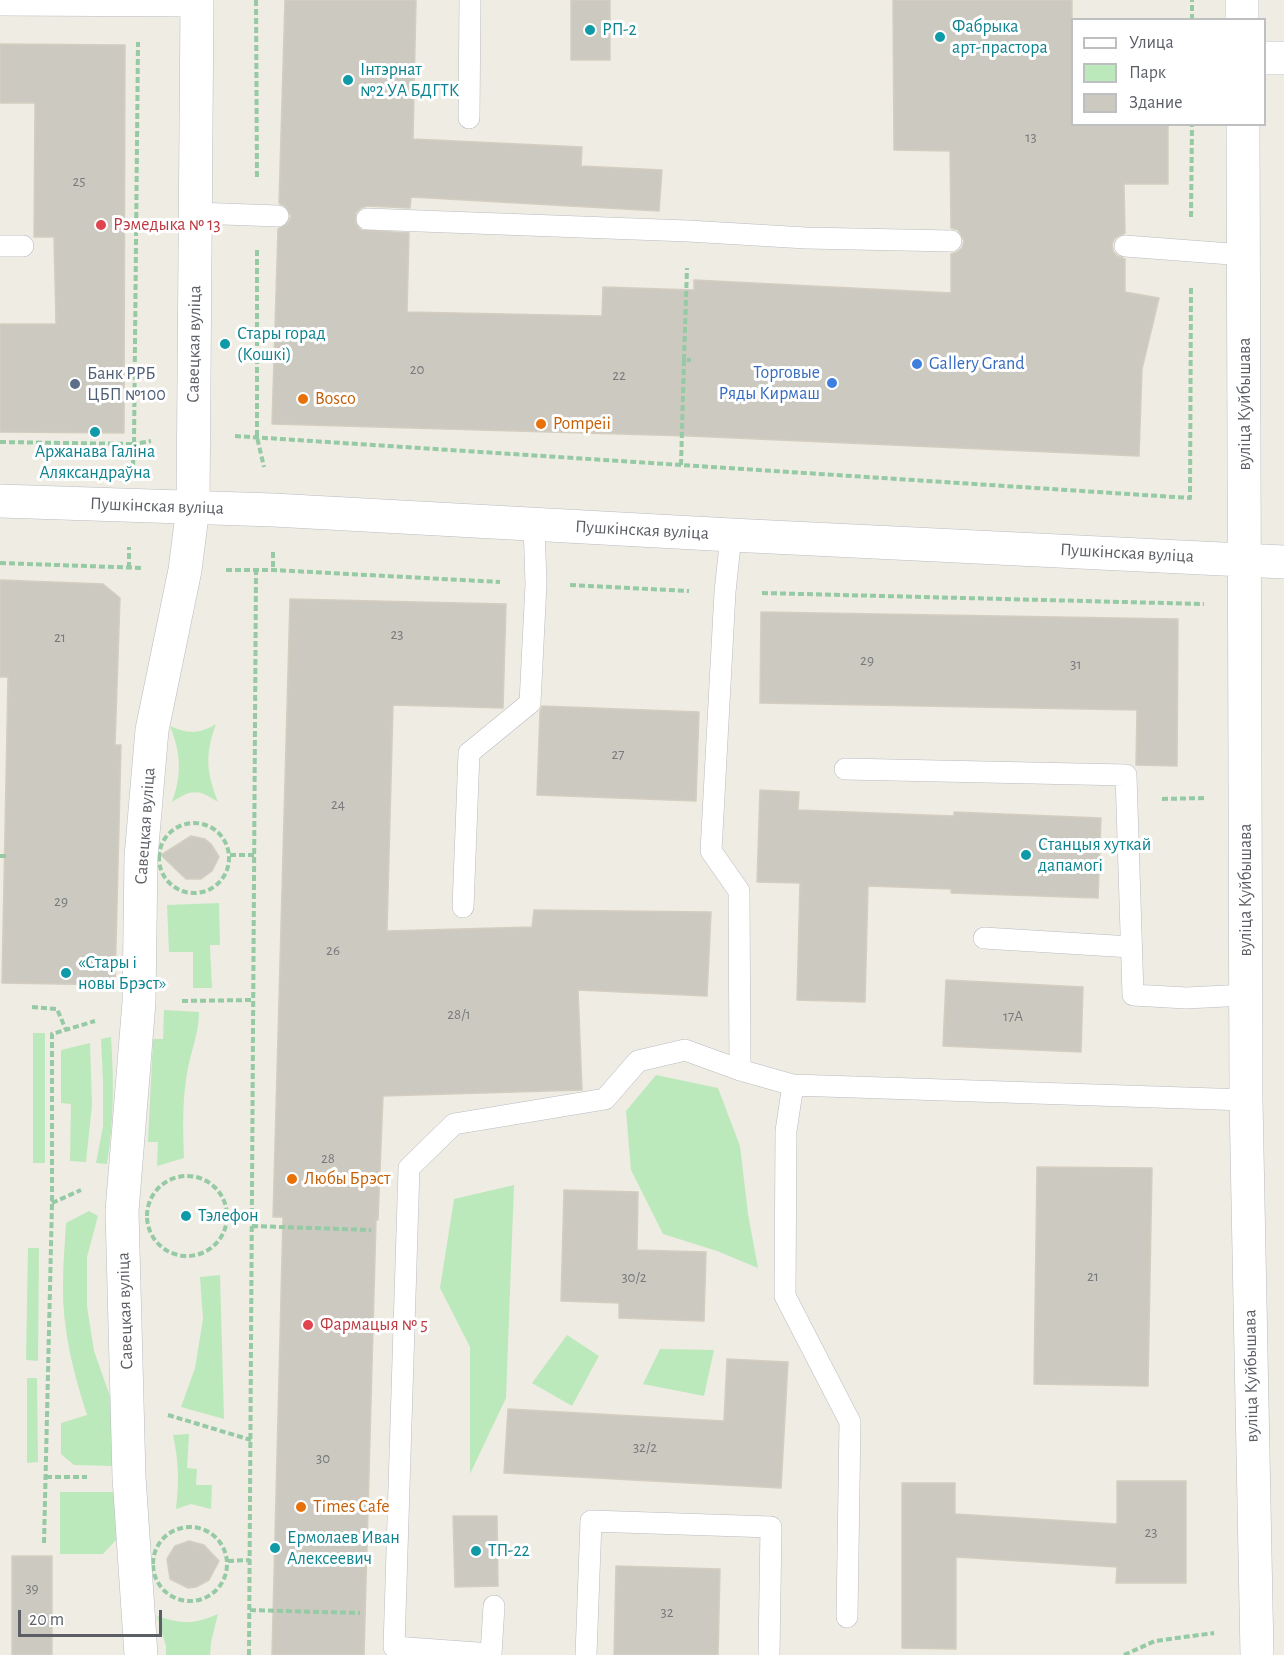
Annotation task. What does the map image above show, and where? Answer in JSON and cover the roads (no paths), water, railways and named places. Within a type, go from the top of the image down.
[{"type":"street","points":[[1242,0],[1242,18]]},
{"type":"street","name":"Савецкая вуліца","points":[[141,1655],[129,1477],[122,1211],[139,1011],[141,857],[152,730],[185,570],[193,507],[197,3]]},
{"type":"street","points":[[1266,58],[1284,58]]},
{"type":"street","name":"вуліца Куйбышава","points":[[1243,126],[1246,1100],[1257,1655]]},
{"type":"street","name":"Пушкінская вуліца","points":[[0,501],[193,507],[1284,562]]},
{"type":"lane","points":[[469,118],[470,0]]},
{"type":"lane","points":[[0,5],[138,6],[197,3]]},
{"type":"lane","points":[[196,213],[278,216]]},
{"type":"lane","points":[[367,219],[688,231],[806,238],[951,241]]},
{"type":"lane","points":[[0,246],[23,246]]},
{"type":"lane","points":[[1125,246],[1244,255]]},
{"type":"lane","points":[[463,907],[469,753],[531,703],[536,584],[534,524]]},
{"type":"lane","points":[[731,535],[725,592],[711,851],[739,891],[740,1070]]},
{"type":"lane","points":[[845,769],[1126,775],[1133,995],[1186,998],[1246,995]]},
{"type":"lane","points":[[984,938],[1131,947]]},
{"type":"lane","points":[[494,1606],[491,1654],[394,1647],[409,1168],[454,1124],[605,1099],[638,1061],[685,1050],[740,1070],[793,1085],[1246,1100]]},
{"type":"lane","points":[[793,1085],[786,1131],[785,1296],[850,1422],[847,1617]]},
{"type":"lane","points":[[586,1655],[591,1521],[771,1527],[769,1655]]},
{"type":"place","name":"РП-2","points":[[590,30]]},
{"type":"place","name":"Фабрыка арт-прастора","points":[[940,37]]},
{"type":"place","name":"Інтэрнат №2 УА БДГТК","points":[[348,80]]},
{"type":"place","name":"Рэмедыка № 13","points":[[101,225]]},
{"type":"place","name":"Стары горад (Кошкі)","points":[[225,344]]},
{"type":"place","name":"Gallery Grand","points":[[917,364]]},
{"type":"place","name":"Торговые Ряды Кирмаш","points":[[832,383]]},
{"type":"place","name":"Банк РРБ ЦБП №100","points":[[75,384]]},
{"type":"place","name":"Bosco","points":[[303,399]]},
{"type":"place","name":"Pompeii","points":[[541,424]]},
{"type":"place","name":"Аржанава Галіна Аляксандраўна","points":[[95,432]]},
{"type":"place","name":"Станцыя хуткай дапамогі","points":[[1026,855]]},
{"type":"place","name":"«Стары і новы Брэст»","points":[[66,973]]},
{"type":"place","name":"Любы Брэст","points":[[292,1179]]},
{"type":"place","name":"Тэлефон","points":[[186,1216]]},
{"type":"place","name":"Фармацыя № 5","points":[[308,1325]]},
{"type":"place","name":"Times Cafe","points":[[301,1507]]},
{"type":"place","name":"Ермолаев Иван Алексеевич","points":[[275,1548]]},
{"type":"place","name":"ТП-22","points":[[476,1551]]}]
